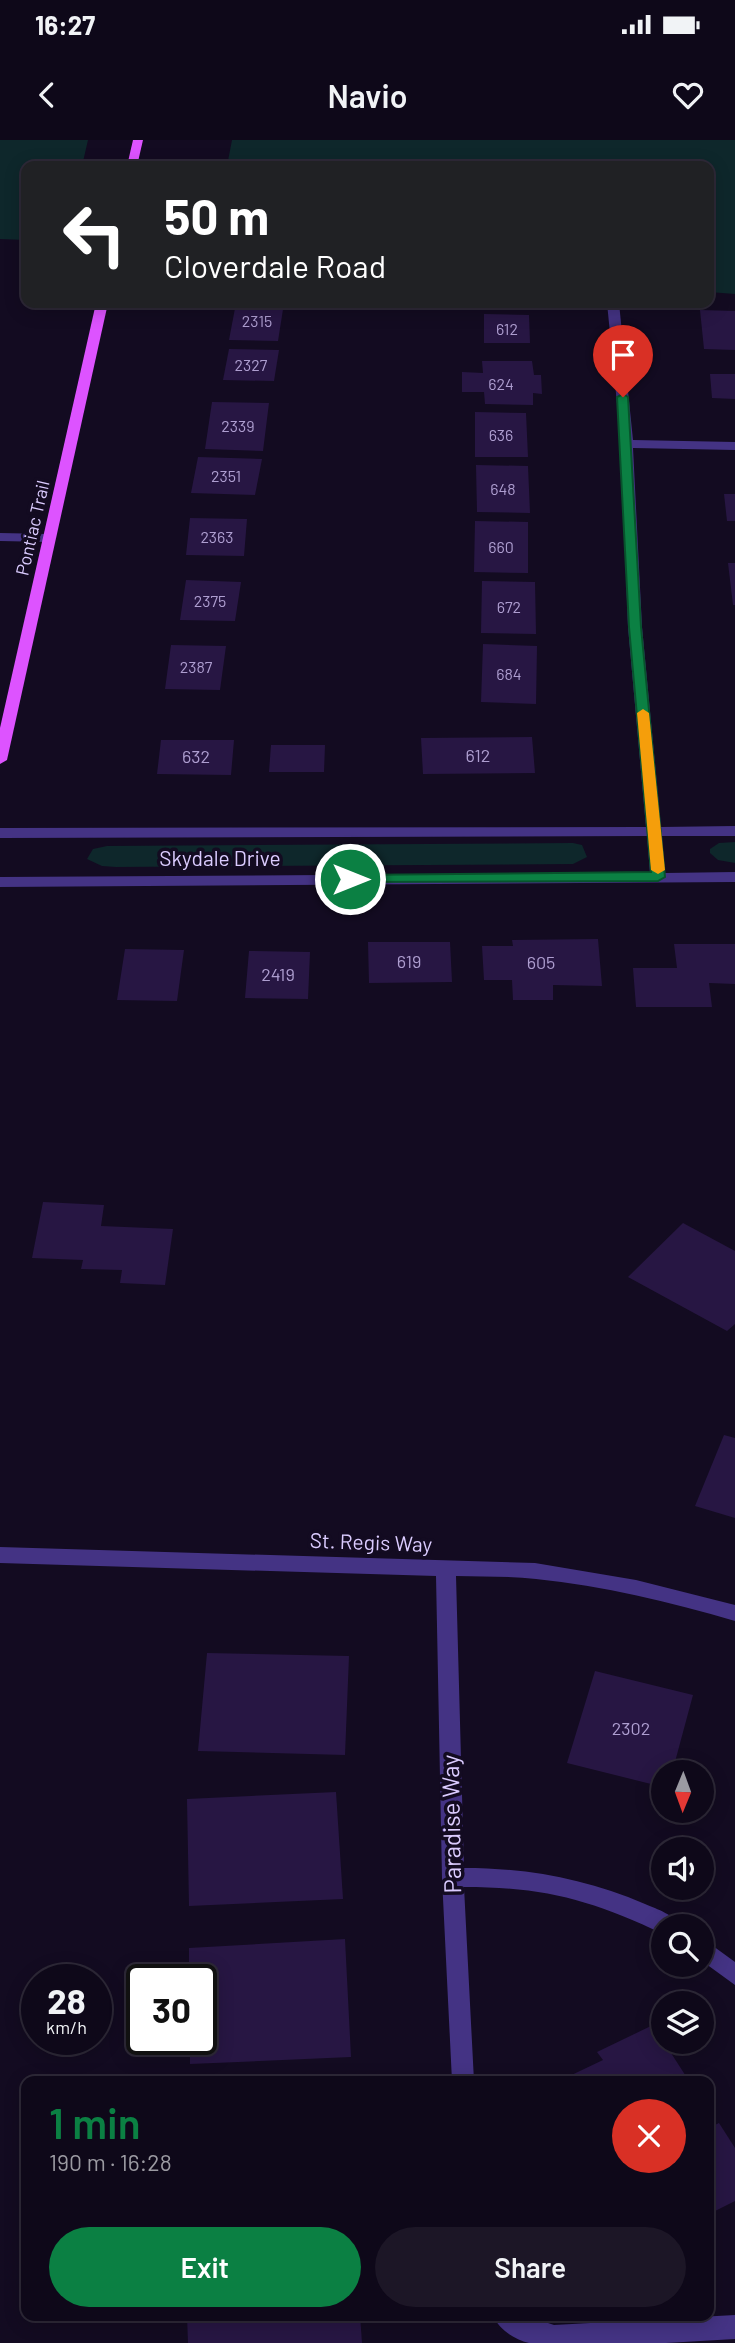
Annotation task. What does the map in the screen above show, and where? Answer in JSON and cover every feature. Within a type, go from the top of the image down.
[{"type":"main road","points":[[133,161],[138,140]]},
{"type":"main road","name":"Pontiac Trail","points":[[0,760],[101,308]]},
{"type":"street","points":[[614,308],[627,444],[635,627],[658,877]]},
{"type":"street","points":[[627,444],[735,446]]},
{"type":"street","points":[[0,537],[48,538]]},
{"type":"street","name":"Skydale Drive","points":[[0,834],[735,831]]},
{"type":"street","name":"Skydale Drive","points":[[0,882],[735,877]]},
{"type":"street","name":"St. Regis Way","points":[[0,1555],[535,1571],[614,1581],[690,1598],[735,1613]]},
{"type":"street","name":"Paradise Way","points":[[446,1568],[453,1878],[463,2076]]},
{"type":"street","points":[[453,1878],[538,1879],[589,1891],[651,1917]]},
{"type":"street","points":[[714,1958],[735,1975]]},
{"type":"street","points":[[512,2321],[522,2329],[554,2337],[735,2327]]},
{"type":"green space","points":[[0,140],[88,140],[83,161],[21,161],[21,240],[0,239]]},
{"type":"green space","points":[[232,140],[735,140],[735,294],[714,292],[714,161],[228,161]]},
{"type":"green space","points":[[735,842],[735,863],[718,860],[710,853],[710,849],[719,843]]},
{"type":"green space","points":[[582,845],[587,857],[573,864],[116,867],[102,866],[87,859],[93,849],[107,846]]},
{"type":"building","points":[[235,308],[283,308],[278,341],[229,340]]},
{"type":"building","points":[[700,310],[735,311],[735,350],[704,349]]},
{"type":"building","points":[[484,314],[529,315],[530,343],[484,343]]},
{"type":"building","points":[[229,349],[279,350],[274,381],[223,380]]},
{"type":"building","points":[[482,361],[532,361],[534,375],[541,375],[542,394],[533,393],[533,405],[485,404],[484,392],[462,392],[462,372],[483,373]]},
{"type":"building","points":[[710,374],[735,374],[735,399],[712,398]]},
{"type":"building","points":[[212,402],[269,403],[263,451],[205,449]]},
{"type":"building","points":[[475,412],[526,413],[528,457],[475,457]]},
{"type":"building","points":[[198,457],[262,459],[255,495],[191,493]]},
{"type":"building","points":[[476,465],[528,466],[530,513],[477,512]]},
{"type":"building","points":[[724,494],[735,494],[735,521],[727,521]]},
{"type":"building","points":[[190,518],[247,519],[244,556],[186,555]]},
{"type":"building","points":[[475,521],[528,522],[528,573],[474,572]]},
{"type":"building","points":[[728,563],[735,563],[735,605],[733,605]]},
{"type":"building","points":[[186,580],[241,582],[235,621],[180,620]]},
{"type":"building","points":[[482,581],[535,582],[536,634],[481,633]]},
{"type":"building","points":[[483,644],[537,646],[536,704],[481,702]]},
{"type":"building","points":[[171,645],[226,646],[220,690],[165,689]]},
{"type":"building","points":[[532,737],[535,773],[423,774],[421,738]]},
{"type":"building","points":[[161,740],[234,740],[231,775],[157,774]]},
{"type":"building","points":[[271,745],[325,745],[324,772],[269,772]]},
{"type":"building","points":[[598,939],[602,986],[553,985],[553,1000],[513,1000],[512,980],[484,980],[482,946],[513,946],[512,940]]},
{"type":"building","points":[[368,942],[450,942],[452,982],[369,983]]},
{"type":"building","points":[[674,944],[735,944],[735,984],[709,983],[712,1007],[636,1007],[633,968],[677,968]]},
{"type":"building","points":[[125,949],[184,950],[177,1001],[117,1000]]},
{"type":"building","points":[[249,951],[310,952],[308,999],[245,998]]},
{"type":"building","points":[[43,1202],[104,1205],[101,1226],[173,1229],[165,1285],[120,1283],[122,1270],[81,1269],[83,1260],[32,1258]]},
{"type":"building","points":[[683,1223],[735,1251],[735,1324],[727,1331],[628,1277]]},
{"type":"building","points":[[724,1435],[735,1438],[735,1518],[695,1506]]},
{"type":"building","points":[[207,1653],[349,1656],[345,1755],[198,1751]]},
{"type":"building","points":[[595,1671],[693,1695],[676,1760],[651,1760],[651,1784],[567,1763]]},
{"type":"building","points":[[336,1792],[343,1899],[189,1906],[187,1799]]},
{"type":"building","points":[[345,1939],[351,2057],[190,2064],[190,2055],[217,2055],[217,1964],[189,1964],[189,1948]]},
{"type":"building","points":[[651,2026],[651,2054],[672,2054],[686,2076],[569,2076],[603,2060],[597,2052]]},
{"type":"building","points":[[719,2123],[735,2148],[735,2201],[714,2212],[714,2126]]},
{"type":"building","points":[[187,2321],[360,2321],[362,2343],[188,2343]]},
{"type":"slow traffic","points":[[643,713],[658,870]]},
{"type":"route","points":[[350,879],[658,877],[635,627],[623,397]]}]
